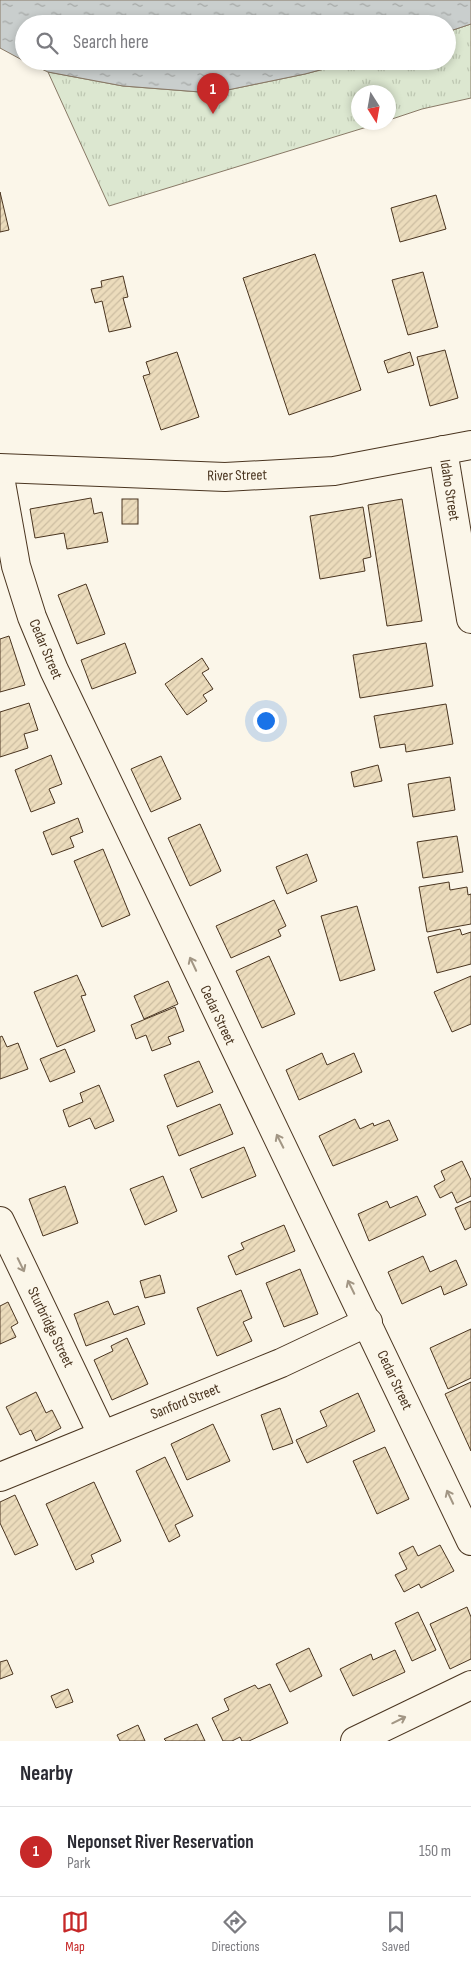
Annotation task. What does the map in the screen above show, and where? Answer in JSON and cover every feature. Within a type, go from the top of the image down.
[{"type":"street","name":"River Street","points":[[0,468],[226,477],[334,471],[471,445]]},
{"type":"street","name":"Idaho Street","points":[[444,450],[471,619]]},
{"type":"street","name":"Cedar Street","points":[[0,477],[16,566],[32,617],[54,670],[244,1069],[368,1322],[471,1541]]},
{"type":"street","name":"Sturbridge Street","points":[[0,1221],[102,1434]]},
{"type":"street","name":"Sanford Street","points":[[0,1478],[102,1434],[281,1363],[368,1322]]},
{"type":"street","points":[[355,1741],[471,1685]]},
{"type":"green space","points":[[471,24],[471,98],[422,109],[396,118],[396,85],[351,85],[351,130],[357,130],[109,206],[48,72],[123,86],[213,93],[320,70],[456,70],[456,29]]},
{"type":"water","points":[[0,0],[471,0],[471,24],[456,29],[456,15],[15,15],[15,56],[0,48]]},
{"type":"water","points":[[44,70],[320,70],[213,93],[123,86]]},
{"type":"building","points":[[0,192],[9,230],[0,232]]},
{"type":"building","points":[[436,195],[446,229],[400,242],[391,208]]},
{"type":"building","points":[[315,254],[361,390],[289,415],[243,278]]},
{"type":"building","points":[[423,272],[438,327],[408,335],[392,280]]},
{"type":"building","points":[[123,276],[128,297],[123,298],[131,327],[109,332],[102,301],[95,303],[91,289],[102,287],[101,281]]},
{"type":"building","points":[[445,350],[458,398],[430,406],[417,357]]},
{"type":"building","points":[[177,352],[199,417],[161,430],[143,376],[150,374],[146,362]]},
{"type":"building","points":[[410,352],[414,365],[388,373],[384,361]]},
{"type":"building","points":[[91,498],[94,514],[102,512],[108,542],[67,549],[64,533],[35,538],[30,509]]},
{"type":"building","points":[[122,499],[138,499],[138,524],[122,524]]},
{"type":"building","points":[[402,499],[422,621],[387,626],[368,505]]},
{"type":"building","points":[[363,507],[371,557],[363,559],[365,571],[320,579],[310,516]]},
{"type":"building","points":[[86,584],[105,634],[77,644],[58,595]]},
{"type":"building","points":[[9,636],[25,685],[0,692],[0,639]]},
{"type":"building","points":[[125,643],[136,673],[92,689],[81,660]]},
{"type":"building","points":[[426,643],[433,686],[360,698],[353,655]]},
{"type":"building","points":[[202,658],[209,669],[202,673],[213,689],[203,695],[207,701],[187,715],[165,684]]},
{"type":"building","points":[[29,703],[38,730],[24,734],[28,748],[0,757],[0,712]]},
{"type":"building","points":[[446,704],[453,744],[406,752],[405,744],[380,748],[374,716]]},
{"type":"building","points":[[51,755],[62,784],[49,789],[55,803],[31,812],[15,770]]},
{"type":"building","points":[[161,756],[181,799],[151,812],[131,769]]},
{"type":"building","points":[[378,765],[382,781],[354,787],[351,772]]},
{"type":"building","points":[[450,777],[455,810],[413,817],[408,784]]},
{"type":"building","points":[[78,818],[83,832],[70,837],[74,847],[52,855],[43,832]]},
{"type":"building","points":[[200,824],[221,871],[190,886],[168,838]]},
{"type":"building","points":[[457,836],[463,872],[423,878],[417,842]]},
{"type":"building","points":[[103,849],[130,915],[102,927],[74,861]]},
{"type":"building","points":[[307,854],[317,881],[287,894],[276,867]]},
{"type":"building","points":[[449,882],[450,890],[467,887],[468,895],[471,894],[471,924],[427,932],[419,887]]},
{"type":"building","points":[[274,900],[286,926],[278,930],[281,936],[231,958],[216,926]]},
{"type":"building","points":[[357,906],[375,970],[340,981],[321,916]]},
{"type":"building","points":[[460,929],[462,935],[471,932],[471,964],[437,973],[428,937]]},
{"type":"building","points":[[269,956],[295,1014],[262,1028],[236,971]]},
{"type":"building","points":[[77,975],[86,995],[81,996],[95,1031],[57,1047],[34,992]]},
{"type":"building","points":[[471,976],[471,1024],[452,1032],[434,992]]},
{"type":"building","points":[[168,981],[178,1004],[144,1019],[134,996]]},
{"type":"building","points":[[175,1007],[184,1031],[168,1037],[171,1044],[152,1051],[146,1035],[136,1039],[131,1025]]},
{"type":"building","points":[[2,1036],[7,1047],[18,1043],[28,1069],[0,1079],[0,1037]]},
{"type":"building","points":[[65,1049],[75,1072],[50,1082],[40,1059]]},
{"type":"building","points":[[322,1053],[327,1065],[354,1053],[362,1072],[299,1100],[286,1070]]},
{"type":"building","points":[[199,1061],[213,1092],[177,1107],[164,1075]]},
{"type":"building","points":[[99,1085],[114,1121],[95,1129],[90,1118],[69,1127],[63,1110],[83,1102],[80,1093]]},
{"type":"building","points":[[220,1104],[233,1134],[179,1156],[167,1126]]},
{"type":"building","points":[[355,1119],[360,1129],[373,1123],[374,1126],[389,1120],[398,1140],[333,1166],[319,1136]]},
{"type":"building","points":[[244,1147],[256,1176],[202,1198],[190,1169]]},
{"type":"building","points":[[462,1161],[471,1180],[471,1196],[457,1203],[452,1192],[440,1198],[434,1186],[445,1180],[441,1171]]},
{"type":"building","points":[[163,1176],[177,1211],[145,1225],[130,1189]]},
{"type":"building","points":[[65,1186],[78,1223],[43,1236],[29,1199]]},
{"type":"building","points":[[417,1196],[426,1215],[369,1241],[358,1214],[387,1201],[390,1208]]},
{"type":"building","points":[[471,1201],[471,1227],[465,1230],[455,1208]]},
{"type":"building","points":[[284,1225],[295,1251],[236,1275],[228,1256],[244,1249],[241,1243]]},
{"type":"building","points":[[423,1256],[430,1272],[456,1260],[467,1285],[444,1295],[441,1286],[402,1304],[388,1272]]},
{"type":"building","points":[[300,1269],[318,1314],[284,1327],[266,1283]]},
{"type":"building","points":[[160,1275],[165,1293],[145,1298],[140,1281]]},
{"type":"building","points":[[241,1290],[252,1318],[243,1322],[252,1341],[217,1356],[197,1308]]},
{"type":"building","points":[[108,1301],[114,1315],[138,1306],[145,1324],[86,1346],[74,1314]]},
{"type":"building","points":[[8,1302],[18,1323],[11,1327],[16,1337],[0,1344],[0,1306]]},
{"type":"building","points":[[471,1329],[471,1378],[448,1389],[430,1348]]},
{"type":"building","points":[[127,1338],[148,1384],[112,1400],[94,1360],[113,1351],[111,1346]]},
{"type":"building","points":[[471,1382],[471,1451],[445,1394]]},
{"type":"building","points":[[36,1392],[46,1413],[52,1410],[61,1428],[36,1441],[31,1430],[20,1435],[6,1407]]},
{"type":"building","points":[[358,1393],[375,1431],[307,1463],[296,1440],[327,1426],[320,1411]]},
{"type":"building","points":[[280,1408],[293,1443],[273,1450],[261,1415]]},
{"type":"building","points":[[213,1424],[230,1461],[187,1480],[171,1444]]},
{"type":"building","points":[[385,1447],[409,1499],[377,1514],[353,1461]]},
{"type":"building","points":[[165,1457],[193,1516],[175,1525],[180,1536],[169,1542],[136,1471]]},
{"type":"building","points":[[94,1482],[121,1541],[91,1555],[94,1562],[76,1570],[46,1504]]},
{"type":"building","points":[[15,1495],[38,1545],[15,1555],[0,1523],[0,1502]]},
{"type":"building","points":[[440,1545],[454,1571],[421,1588],[419,1584],[404,1592],[395,1575],[407,1569],[399,1553],[413,1546],[418,1556]]},
{"type":"building","points":[[467,1607],[471,1617],[471,1659],[450,1669],[430,1624]]},
{"type":"building","points":[[418,1612],[436,1650],[412,1661],[395,1623]]},
{"type":"building","points":[[309,1648],[322,1676],[290,1692],[276,1664]]},
{"type":"building","points":[[395,1650],[405,1672],[353,1696],[340,1669],[371,1654],[373,1660]]},
{"type":"building","points":[[7,1660],[13,1674],[0,1679],[0,1662]]},
{"type":"building","points":[[270,1684],[288,1723],[249,1741],[242,1741],[240,1737],[232,1741],[223,1741],[212,1718],[229,1710],[224,1699],[255,1685],[258,1689]]},
{"type":"building","points":[[68,1689],[73,1702],[56,1708],[51,1696]]},
{"type":"building","points":[[197,1724],[205,1741],[166,1741],[164,1739]]},
{"type":"building","points":[[138,1725],[145,1741],[120,1741],[117,1735]]},
{"type":"place","name":"Neponset River Reservation","points":[[213,114]]}]
